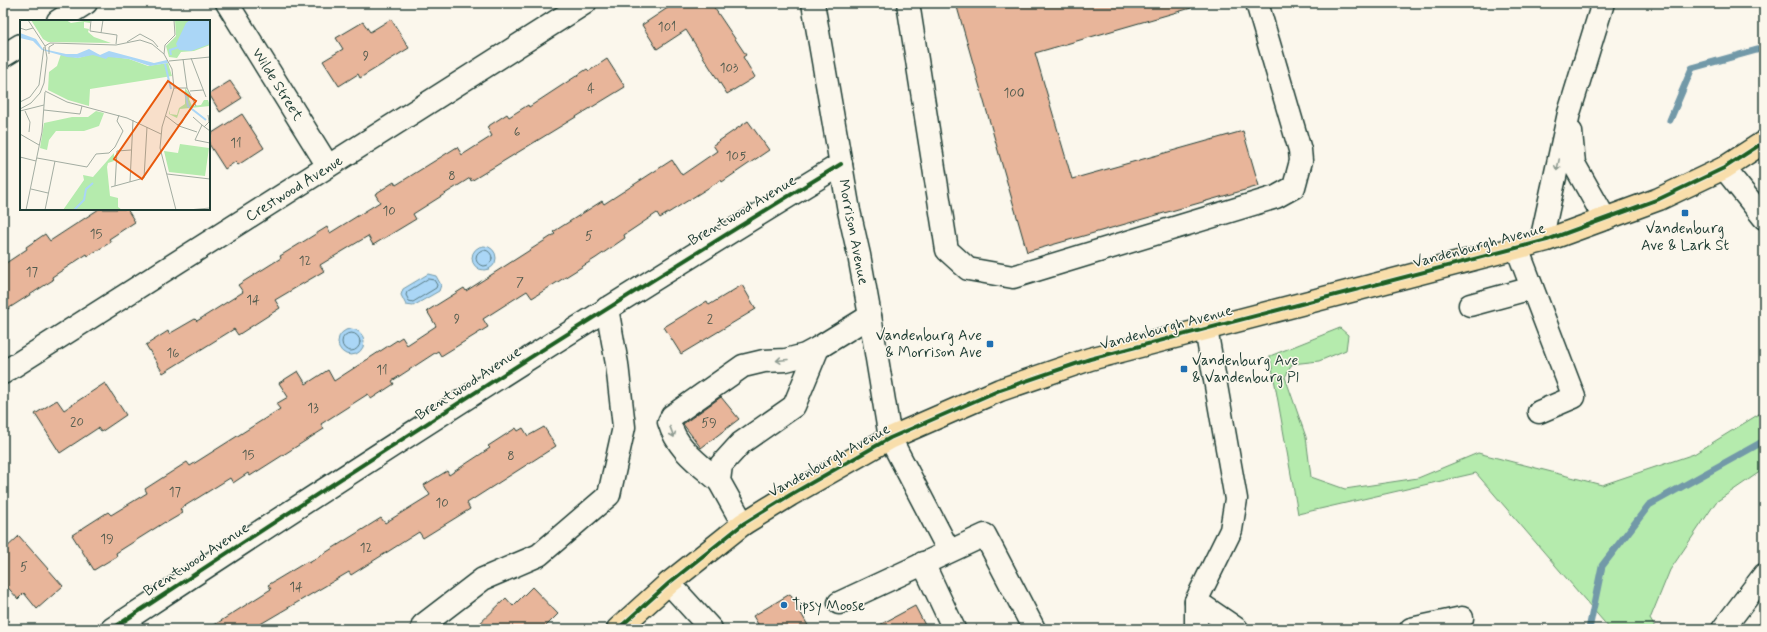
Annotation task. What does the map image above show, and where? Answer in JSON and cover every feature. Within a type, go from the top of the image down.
[{"type":"main road","name":"Vandenburgh Avenue","points":[[618,629],[669,583],[743,524],[790,495],[890,438],[1000,390],[1090,359],[1541,241],[1659,199],[1724,168],[1764,142]]},
{"type":"street","points":[[60,20],[86,3]]},
{"type":"street","name":"Wilde Street","points":[[227,3],[328,166]]},
{"type":"street","name":"Crestwood Avenue","points":[[3,373],[586,3]]},
{"type":"street","name":"Morrison Avenue","points":[[813,3],[849,211],[870,316],[890,438],[949,551]]},
{"type":"street","points":[[908,3],[947,250],[968,269],[1013,277],[1276,197],[1294,187],[1302,161],[1300,150],[1256,3]]},
{"type":"street","points":[[1541,241],[1569,113],[1603,3]]},
{"type":"street","points":[[3,56],[20,45]]},
{"type":"street","points":[[1569,113],[1574,164],[1605,218]]},
{"type":"street","name":"Brentwood Avenue","points":[[112,629],[348,474],[607,308],[841,164]]},
{"type":"street","points":[[1724,168],[1764,218]]},
{"type":"street","points":[[1517,248],[1574,397],[1539,412]]},
{"type":"street","points":[[1470,305],[1532,288]]},
{"type":"street","points":[[422,629],[423,625],[483,579],[540,555],[609,494],[624,427],[617,364],[607,308]]},
{"type":"street","points":[[743,524],[719,481],[694,460],[675,438],[668,422],[672,416],[743,366],[764,361],[786,360],[806,355],[870,316]]},
{"type":"street","points":[[1196,629],[1196,601],[1231,530],[1236,499],[1206,329]]},
{"type":"street","points":[[719,481],[721,465],[732,450],[794,406],[818,348]]},
{"type":"street","points":[[839,603],[985,535],[1034,629]]},
{"type":"street","points":[[923,563],[954,629]]},
{"type":"street","points":[[1723,629],[1764,575]]},
{"type":"street","points":[[669,583],[711,629]]},
{"type":"street","points":[[1196,601],[1237,629]]},
{"type":"street","points":[[1411,629],[1462,618]]},
{"type":"green space","points":[[1340,328],[1348,335],[1346,350],[1319,361],[1292,364],[1285,377],[1306,437],[1311,477],[1345,489],[1418,478],[1478,453],[1602,485],[1694,454],[1764,411],[1764,469],[1716,502],[1670,570],[1650,619],[1656,629],[1610,629],[1476,473],[1298,514],[1270,356]]},
{"type":"water","points":[[479,246],[489,246],[496,253],[496,263],[489,270],[479,270],[472,263],[472,253]]},
{"type":"water","points":[[428,274],[436,276],[441,285],[439,291],[413,306],[406,305],[401,295],[403,289]]},
{"type":"water","points":[[351,329],[360,333],[364,342],[360,351],[351,355],[342,351],[338,342],[342,333]]},
{"type":"building","points":[[675,3],[711,3],[746,55],[743,57],[755,77],[727,94],[686,30],[657,49],[642,25]]},
{"type":"building","points":[[972,3],[1190,3],[1191,8],[1035,53],[1072,179],[1243,131],[1259,186],[1027,252],[957,7]]},
{"type":"building","points":[[391,19],[409,48],[360,78],[358,74],[339,86],[323,61],[343,49],[336,38],[363,22],[370,32]]},
{"type":"building","points":[[607,59],[625,87],[471,181],[470,178],[413,214],[416,219],[373,245],[368,236],[320,265],[324,271],[275,300],[280,308],[238,335],[234,329],[163,373],[146,345],[168,331],[169,334],[195,319],[197,321],[243,292],[238,285],[281,258],[280,256],[327,227],[330,233],[380,202],[375,194],[394,182],[396,185],[457,147],[462,155],[492,136],[487,127],[507,114],[509,117],[528,105],[529,107],[587,69],[589,71]]},
{"type":"building","points":[[230,81],[242,98],[220,112],[210,93]]},
{"type":"building","points":[[242,114],[264,148],[238,165],[235,162],[225,169],[210,146],[210,134]]},
{"type":"building","points":[[748,121],[769,150],[722,182],[721,180],[660,218],[657,213],[624,235],[625,238],[596,258],[532,298],[527,291],[483,319],[488,327],[441,356],[438,351],[392,381],[394,384],[371,399],[368,394],[321,424],[324,429],[250,476],[248,473],[233,483],[230,478],[180,509],[183,513],[166,523],[165,522],[116,553],[117,556],[94,570],[72,535],[108,512],[111,515],[147,493],[145,489],[187,462],[190,466],[280,409],[276,404],[288,397],[279,383],[298,371],[306,384],[328,370],[334,381],[402,337],[407,345],[436,326],[427,311],[464,288],[466,291],[555,234],[553,232],[602,201],[604,204],[672,160],[682,175],[717,151],[713,145]]},
{"type":"building","points":[[97,210],[128,210],[135,222],[109,239],[111,242],[88,256],[87,254],[52,277],[53,280],[3,312],[3,265],[27,249],[26,247],[45,234],[50,241]]},
{"type":"building","points":[[742,285],[756,309],[681,354],[664,327],[707,301],[709,305]]},
{"type":"building","points":[[105,383],[126,415],[101,432],[98,428],[60,453],[35,414],[57,400],[64,410]]},
{"type":"building","points":[[721,397],[739,419],[701,448],[683,424]]},
{"type":"building","points":[[544,427],[556,446],[467,503],[470,509],[423,538],[419,532],[351,575],[349,572],[252,629],[208,629],[271,589],[268,585],[308,561],[309,563],[381,518],[385,523],[430,495],[424,485],[447,471],[449,475],[490,448],[488,446],[516,428],[518,431],[523,428],[528,436]]},
{"type":"building","points":[[19,536],[63,586],[37,609],[24,593],[18,599],[3,582],[3,551]]},
{"type":"building","points":[[532,587],[558,614],[543,629],[474,629],[506,598],[513,606]]},
{"type":"building","name":"Tipsy Moose","points":[[790,594],[810,629],[761,629],[753,616]]},
{"type":"building","points":[[915,606],[927,629],[872,629]]},
{"type":"waterway","points":[[1670,120],[1692,68],[1764,48]]},
{"type":"waterway","points":[[1589,629],[1602,566],[1649,505],[1764,441]]},
{"type":"cycle path","points":[[618,629],[669,583],[743,524],[790,495],[890,438],[1000,390],[1090,359],[1547,240],[1659,199],[1724,168],[1764,142]]},
{"type":"cycle path","points":[[112,629],[474,393],[841,164]]},
{"type":"place","name":"Vandenburg Ave & Lark St","points":[[1685,213]]},
{"type":"place","name":"Vandenburg Ave & Morrison Ave","points":[[990,344]]},
{"type":"place","name":"Vandenburg Ave & Vandenburg Pl","points":[[1184,369]]},
{"type":"place","name":"Tipsy Moose","points":[[784,605]]}]
